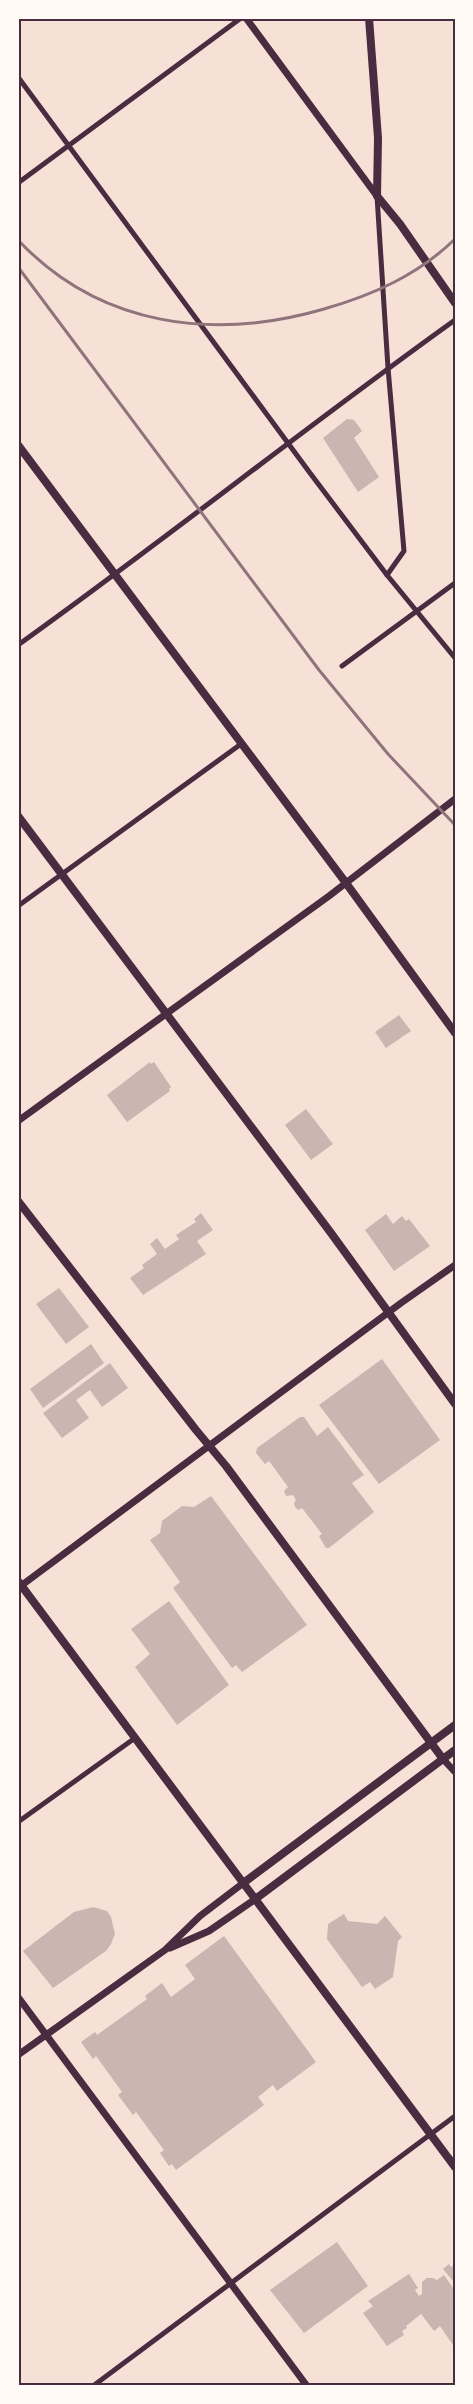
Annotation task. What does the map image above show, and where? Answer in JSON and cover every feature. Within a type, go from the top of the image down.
[{"type":"main road","points":[[369,18],[378,138],[377,196],[400,224],[455,303]]},
{"type":"main road","points":[[18,445],[346,883],[455,1033]]},
{"type":"main road","points":[[18,816],[321,1219],[455,1404]]},
{"type":"main road","points":[[18,1201],[226,1466],[443,1759]]},
{"type":"main road","points":[[19,1585],[455,2167]]},
{"type":"main road","points":[[242,1884],[455,1725]]},
{"type":"main road","points":[[254,1900],[455,1750]]},
{"type":"street","points":[[18,183],[241,18]]},
{"type":"street","points":[[246,18],[377,196],[388,368],[404,551],[387,575]]},
{"type":"street","points":[[18,77],[287,444],[387,575],[455,658]]},
{"type":"street","points":[[18,645],[455,320]]},
{"type":"street","points":[[342,666],[455,583]]},
{"type":"street","points":[[18,906],[241,744]]},
{"type":"street","points":[[18,1121],[167,1015],[455,800]]},
{"type":"street","points":[[19,1585],[455,1265]]},
{"type":"street","points":[[18,1822],[135,1738]]},
{"type":"street","points":[[443,1759],[455,1772]]},
{"type":"street","points":[[18,2055],[165,1950],[200,1916],[242,1884]]},
{"type":"street","points":[[165,1950],[209,1932],[254,1900]]},
{"type":"street","points":[[18,1997],[307,2386]]},
{"type":"street","points":[[93,2386],[455,2116]]},
{"type":"building","points":[[347,419],[354,420],[362,431],[354,438],[379,477],[358,492],[323,438]]},
{"type":"building","points":[[399,1015],[411,1031],[386,1048],[375,1032]]},
{"type":"building","points":[[150,1062],[151,1064],[154,1062],[171,1087],[170,1091],[127,1122],[107,1095]]},
{"type":"building","points":[[306,1109],[333,1144],[311,1160],[285,1125]]},
{"type":"building","points":[[201,1213],[213,1230],[197,1241],[206,1254],[143,1295],[130,1278],[144,1268],[142,1265],[157,1254],[150,1244],[157,1238],[165,1249],[179,1239],[176,1235],[196,1222],[194,1219]]},
{"type":"building","points":[[386,1214],[393,1224],[402,1216],[406,1221],[409,1219],[430,1246],[394,1271],[365,1230]]},
{"type":"building","points":[[59,1288],[89,1327],[66,1344],[36,1304]]},
{"type":"building","points":[[91,1344],[104,1363],[43,1408],[30,1389]]},
{"type":"building","points":[[382,1359],[440,1440],[379,1484],[319,1405]]},
{"type":"building","points":[[110,1363],[128,1388],[102,1407],[90,1390],[76,1400],[89,1418],[62,1438],[43,1413]]},
{"type":"building","points":[[300,1417],[304,1417],[317,1436],[328,1427],[364,1475],[352,1483],[374,1512],[329,1548],[326,1548],[319,1536],[322,1534],[302,1508],[298,1510],[295,1507],[296,1500],[293,1495],[286,1496],[284,1491],[288,1487],[269,1461],[265,1464],[256,1453],[257,1448]]},
{"type":"building","points":[[211,1496],[307,1625],[242,1672],[236,1665],[232,1668],[173,1588],[180,1582],[150,1540],[160,1533],[162,1521],[182,1506],[194,1507]]},
{"type":"building","points":[[169,1601],[229,1685],[177,1725],[135,1667],[150,1654],[131,1629]]},
{"type":"building","points":[[93,1907],[107,1911],[111,1917],[115,1934],[111,1944],[106,1951],[53,1988],[23,1951],[74,1912]]},
{"type":"building","points":[[344,1914],[348,1921],[377,1924],[385,1916],[402,1937],[398,1941],[393,1977],[375,1989],[370,1982],[362,1987],[327,1939],[328,1924]]},
{"type":"building","points":[[224,1936],[316,2062],[277,2091],[273,2085],[258,2097],[264,2105],[176,2170],[172,2164],[169,2166],[160,2153],[164,2150],[136,2112],[133,2115],[118,2095],[122,2092],[96,2056],[93,2059],[81,2042],[95,2032],[97,2035],[147,1999],[145,1996],[162,1983],[171,1997],[195,1979],[185,1965]]},
{"type":"building","points":[[337,2242],[368,2286],[304,2333],[270,2290]]},
{"type":"building","points":[[449,2264],[451,2267],[455,2264],[453,2281],[443,2269]]},
{"type":"building","points":[[409,2274],[418,2288],[415,2290],[419,2296],[422,2294],[422,2282],[427,2278],[437,2280],[444,2275],[453,2288],[455,2287],[455,2348],[440,2326],[434,2331],[421,2314],[406,2326],[407,2328],[402,2331],[404,2335],[387,2346],[363,2313],[373,2306],[368,2301]]},
{"type":"railway","points":[[18,240],[50,269],[85,292],[122,309],[160,319],[200,324],[241,324],[283,319],[360,297],[410,273],[441,252],[455,239]]},
{"type":"railway","points":[[18,267],[319,670],[388,754],[455,825]]}]
